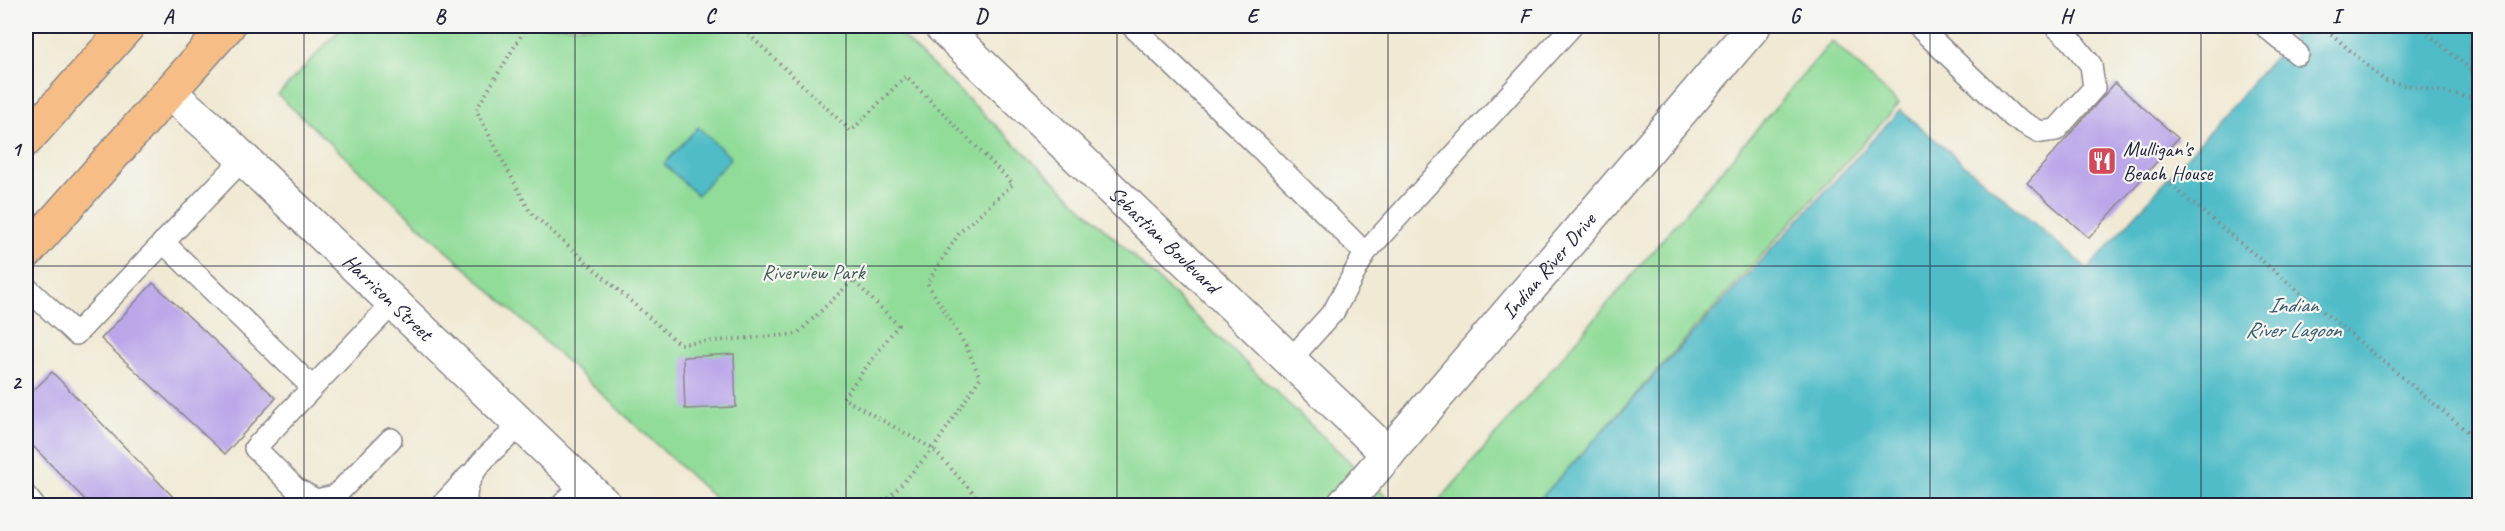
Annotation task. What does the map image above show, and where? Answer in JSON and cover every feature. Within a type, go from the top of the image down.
[{"type":"main road","points":[[26,140],[128,26]]},
{"type":"main road","points":[[26,253],[228,26]]},
{"type":"street","name":"Sebastian Boulevard","points":[[941,26],[1388,454]]},
{"type":"street","name":"Indian River Drive","points":[[1343,506],[1755,26]]},
{"type":"street","name":"Harrison Street","points":[[169,92],[243,159],[521,425],[583,498]]},
{"type":"lane","points":[[1132,26],[1259,147],[1365,253]]},
{"type":"lane","points":[[1290,360],[1334,311],[1365,253],[1572,26]]},
{"type":"lane","points":[[1918,26],[2013,117],[2040,132],[2056,130],[2094,88],[2091,65],[2070,39],[2055,26]]},
{"type":"lane","points":[[2265,26],[2298,54]]},
{"type":"lane","points":[[26,287],[76,334],[243,159]]},
{"type":"lane","points":[[163,242],[312,387]]},
{"type":"lane","points":[[391,439],[335,496],[316,500],[295,488],[255,448],[393,303]]},
{"type":"lane","points":[[441,506],[472,472],[521,425]]},
{"type":"lane","points":[[467,506],[465,495],[472,472]]},
{"type":"lane","points":[[26,496],[34,506]]},
{"type":"path","points":[[527,26],[476,110],[530,212],[679,344],[797,334],[853,280],[898,325],[843,398],[933,449],[985,506]]},
{"type":"path","points":[[740,26],[851,131],[906,76],[1013,183],[960,232],[927,283],[967,348],[980,378],[933,449],[882,506]]},
{"type":"path","points":[[2322,26],[2385,81],[2480,99]]},
{"type":"path","points":[[2419,26],[2480,78]]},
{"type":"path","points":[[2166,181],[2480,442]]},
{"type":"green space","name":"Riverview Park","points":[[343,26],[891,26],[1395,505],[722,505],[278,95]]},
{"type":"green space","points":[[1832,41],[1899,104],[1537,505],[1435,506]]},
{"type":"water","name":"Indian River Lagoon","points":[[2302,26],[2479,26],[2479,505],[1537,506],[1543,496],[1900,110],[2088,269]]},
{"type":"water","points":[[698,127],[731,158],[697,195],[664,164]]},
{"type":"building","name":"Mulligan's Beach House","points":[[2115,83],[2178,138],[2089,238],[2027,183]]},
{"type":"building","points":[[153,283],[276,398],[225,454],[101,339]]},
{"type":"building","points":[[734,354],[736,407],[685,409],[683,357]]},
{"type":"building","points":[[52,372],[178,502],[175,506],[91,506],[26,439],[26,398]]},
{"type":"place","name":"Mulligan's Beach House","points":[[2102,161]]}]
